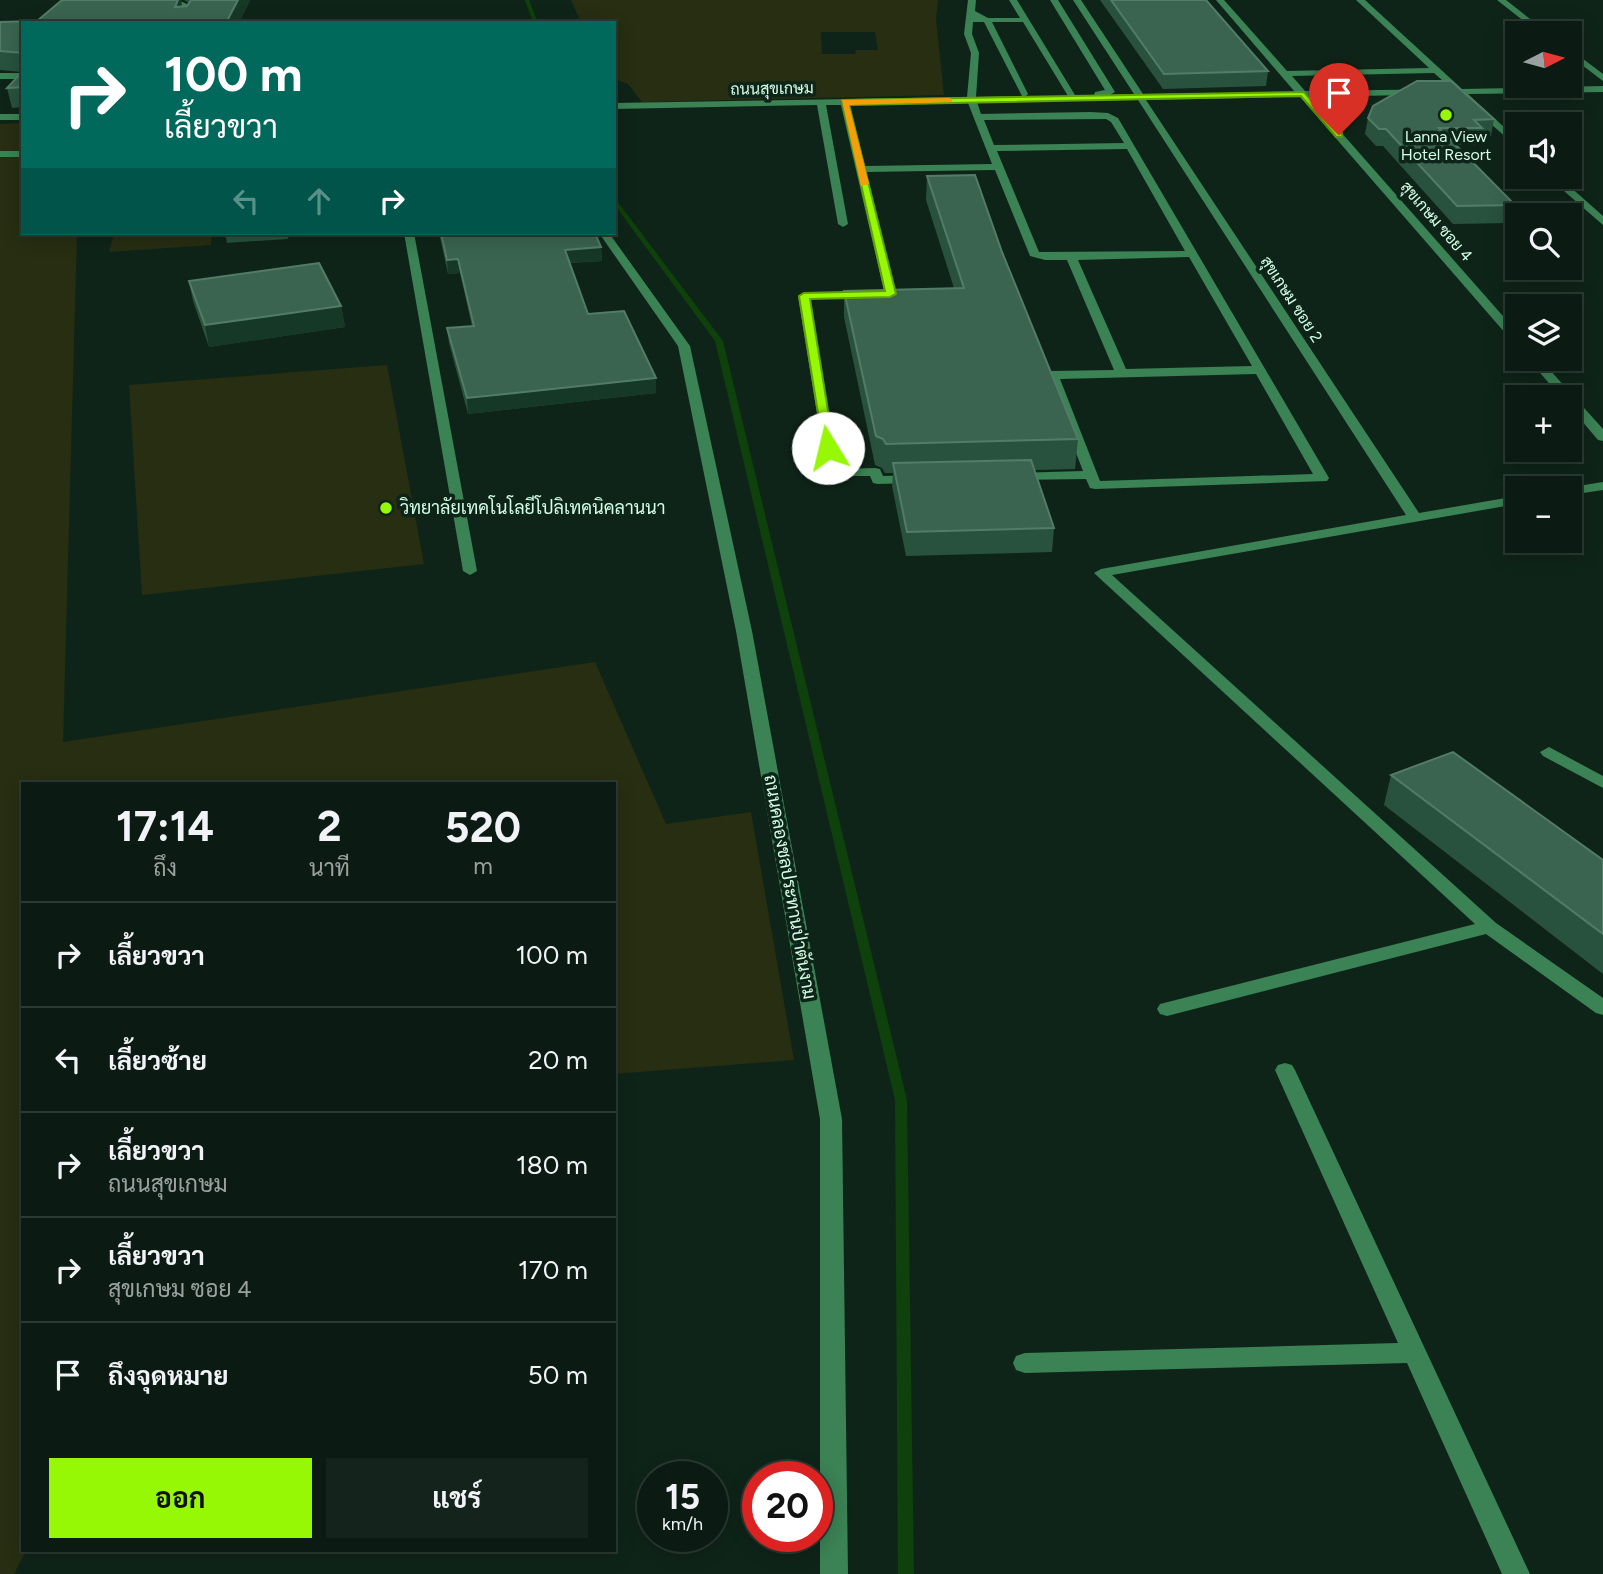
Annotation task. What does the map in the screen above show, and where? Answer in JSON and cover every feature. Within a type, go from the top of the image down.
[{"type":"street","points":[[172,0],[186,6],[190,13],[185,21]]},
{"type":"street","points":[[972,0],[968,34],[975,53],[971,97],[1034,254],[1045,257],[1193,254]]},
{"type":"street","points":[[1013,0],[1071,94]]},
{"type":"street","points":[[971,97],[1111,92],[1054,0]]},
{"type":"street","name":"สุขเกษม ซอย 2","points":[[1077,0],[1143,97],[1415,518]]},
{"type":"street","name":"สุขเกษม ซอย 4","points":[[1220,0],[1505,325]]},
{"type":"street","points":[[1360,0],[1505,133]]},
{"type":"street","points":[[1500,0],[1528,21]]},
{"type":"street","points":[[971,17],[987,20],[1026,20]]},
{"type":"street","points":[[987,20],[1024,94]]},
{"type":"street","points":[[1410,62],[1427,61]]},
{"type":"street","points":[[1582,61],[1603,78]]},
{"type":"street","points":[[1286,74],[1437,70]]},
{"type":"street","points":[[0,76],[21,76]]},
{"type":"street","name":"ถนนสุขเกษม","points":[[616,106],[821,103],[971,97],[1143,97],[1603,89]]},
{"type":"street","points":[[845,102],[890,294],[804,296],[832,473],[875,472],[878,480],[931,479]]},
{"type":"street","points":[[821,103],[843,224]]},
{"type":"street","points":[[977,117],[1108,116],[1115,120],[1193,254],[1260,370],[1322,478],[1094,485],[1052,374],[1260,370]]},
{"type":"street","points":[[0,117],[21,117]]},
{"type":"street","points":[[990,148],[1130,146]]},
{"type":"street","points":[[0,154],[21,154]]},
{"type":"street","points":[[861,169],[998,167]]},
{"type":"street","points":[[1566,189],[1603,222]]},
{"type":"street","points":[[409,235],[470,571]]},
{"type":"street","name":"ถนนคลองชลประทานป่าตันงาม","points":[[605,235],[684,346],[744,631],[831,1119],[834,1574]]},
{"type":"street","points":[[1071,257],[1122,373]]},
{"type":"street","points":[[1545,371],[1557,385]]},
{"type":"street","points":[[1582,413],[1603,437]]},
{"type":"street","points":[[998,477],[1091,475]]},
{"type":"street","points":[[1582,489],[1603,486]]},
{"type":"street","points":[[1505,502],[1101,573],[1489,927],[1603,1008]]},
{"type":"street","points":[[1549,752],[1603,783]]},
{"type":"street","points":[[1167,1009],[1489,927]]},
{"type":"street","points":[[1285,1070],[1516,1574]]},
{"type":"street","points":[[1026,1363],[1415,1353]]},
{"type":"green space","points":[[571,0],[938,0],[936,19],[944,95],[642,102],[628,84],[616,80],[616,21],[580,21]],"holes":[[[821,32],[875,32],[878,50],[856,50],[855,54],[822,54]]]},
{"type":"green space","points":[[21,123],[21,235],[77,235],[63,742],[595,662],[666,824],[751,812],[794,1060],[616,1074],[616,782],[21,782],[21,1552],[25,1552],[14,1574],[0,1574],[0,124]]},
{"type":"green space","points":[[113,235],[212,235],[211,245],[109,252]]},
{"type":"green space","points":[[387,365],[424,564],[142,595],[129,385]]},
{"type":"building","points":[[62,0],[178,0],[175,7],[187,6],[191,0],[238,0],[227,21],[37,21]]},
{"type":"building","points":[[1111,0],[1206,0],[1268,71],[1164,74]]},
{"type":"building","points":[[21,21],[21,53],[0,51],[0,22]]},
{"type":"building","points":[[21,73],[21,87],[7,88]]},
{"type":"building","points":[[1417,81],[1451,81],[1494,119],[1474,120],[1482,128],[1439,128],[1513,203],[1457,206],[1386,129],[1379,129],[1368,118],[1373,106]]},
{"type":"building","points":[[975,175],[1002,252],[1078,439],[886,444],[876,436],[844,291],[964,288],[927,176]]},
{"type":"building","points":[[441,235],[596,235],[601,247],[565,250],[588,314],[624,311],[656,378],[467,398],[447,328],[474,326],[458,259],[447,260]]},
{"type":"building","points":[[319,263],[341,306],[205,325],[189,281]]},
{"type":"building","points":[[1031,460],[1054,528],[907,532],[893,463]]},
{"type":"building","points":[[1453,752],[1603,860],[1603,934],[1391,775]]},
{"type":"waterway","points":[[527,0],[535,21]]},
{"type":"waterway","points":[[616,202],[719,341],[901,1100],[906,1574]]},
{"type":"slow traffic","points":[[864,184],[845,102],[950,101]]},
{"type":"place","name":"Lanna View Hotel Resort","points":[[1446,115]]},
{"type":"place","name":"วิทยาลัยเทคโนโลยีโปลิเทคนิคลานนา","points":[[386,508]]},
{"type":"route","points":[[828,448],[804,296],[890,294],[845,102],[1304,94],[1339,135]]}]
